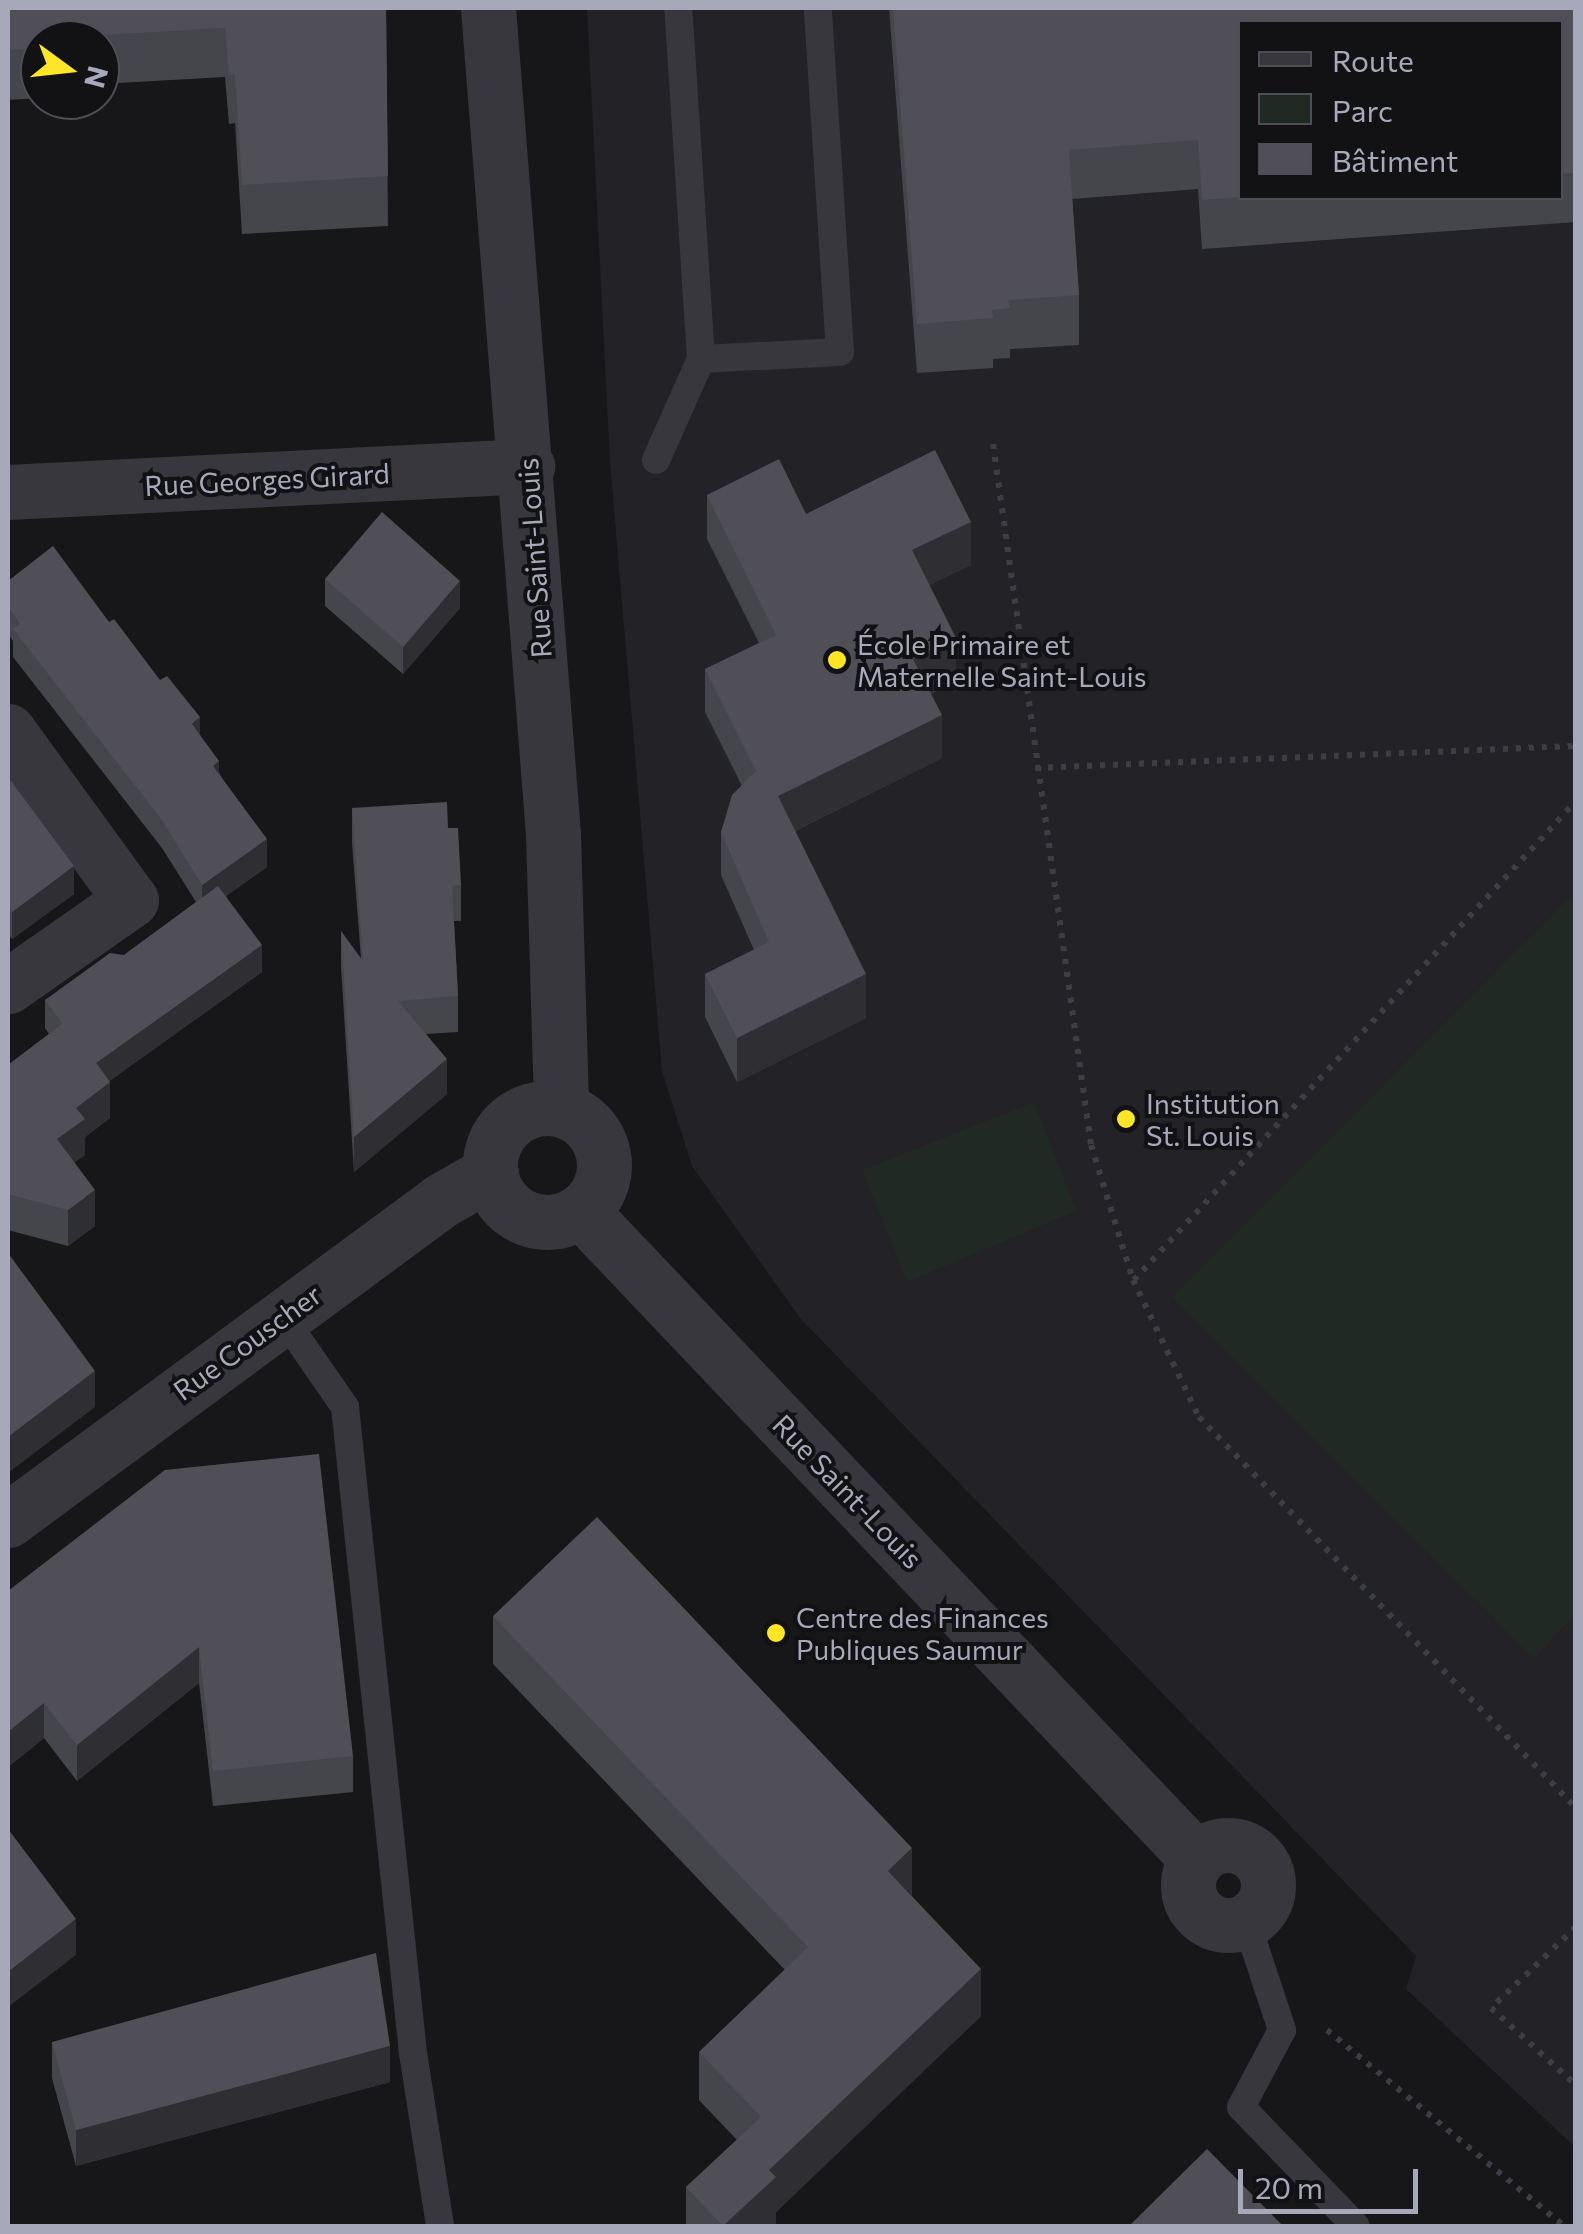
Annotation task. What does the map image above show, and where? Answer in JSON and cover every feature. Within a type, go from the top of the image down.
[{"type":"street","name":"Rue Saint-Louis","points":[[488,8],[528,466],[553,834],[560,1109]]},
{"type":"street","name":"Rue Georges Girard","points":[[8,492],[528,466]]},
{"type":"street","points":[[8,731],[131,900],[8,986]]},
{"type":"street","points":[[560,1109],[593,1130],[604,1155],[599,1189],[581,1211],[565,1220],[530,1220],[506,1204],[491,1172],[492,1152],[506,1126],[532,1110],[560,1109]]},
{"type":"street","name":"Rue Couscher","points":[[8,1520],[282,1316],[491,1172]]},
{"type":"street","name":"Rue Saint-Louis","points":[[581,1211],[1197,1858],[1232,1845],[1264,1865],[1264,1903],[1246,1921]]},
{"type":"lane","points":[[656,460],[700,359],[678,8]]},
{"type":"lane","points":[[700,359],[840,352],[818,8]]},
{"type":"lane","points":[[282,1316],[345,1408],[413,2053],[440,2226]]},
{"type":"lane","name":"Rue Saint-Louis","points":[[1246,1921],[1282,2030],[1241,2107],[1356,2226]]},
{"type":"path","points":[[993,444],[1035,768],[1091,1145],[1133,1280],[1199,1417],[1576,1808]]},
{"type":"path","points":[[1035,768],[1576,746]]},
{"type":"path","points":[[1133,1280],[1576,801]]},
{"type":"path","points":[[1576,1927],[1492,2008],[1576,2086]]},
{"type":"path","points":[[1268,1982],[1564,2226]]},
{"type":"shaded area","name":"Institution St. Louis","points":[[587,8],[1575,8],[1575,2147],[1406,1989],[1416,1956],[800,1318],[692,1166],[662,1071],[610,462]]},
{"type":"green space","points":[[1575,893],[1575,1616],[1534,1658],[1172,1297]]},
{"type":"green space","points":[[1034,1102],[1077,1211],[907,1282],[862,1170]]},
{"type":"building","points":[[8,8],[386,8],[388,176],[242,185],[235,74],[229,75],[225,28],[120,34],[120,20],[20,20],[20,49],[8,50]]},
{"type":"building","points":[[893,8],[1576,8],[1576,173],[1563,174],[1563,20],[1238,20],[1238,197],[1202,200],[1198,140],[1069,150],[1079,295],[1008,300],[1010,308],[992,310],[993,318],[917,324]]},
{"type":"building","points":[[935,450],[971,522],[912,550],[956,638],[913,659],[942,715],[778,796],[866,974],[737,1038],[705,974],[769,942],[721,832],[732,795],[756,771],[705,669],[776,635],[707,495],[779,459],[806,514]]},
{"type":"building","points":[[382,512],[460,581],[403,647],[325,579]]},
{"type":"building","points":[[53,546],[109,622],[114,619],[160,680],[167,676],[200,717],[192,724],[219,761],[213,766],[267,839],[202,885],[162,820],[13,629],[20,624],[8,606],[8,581]]},
{"type":"building","points":[[8,777],[74,866],[12,912],[8,905]]},
{"type":"building","points":[[447,802],[448,828],[458,828],[461,885],[452,886],[458,996],[398,1001],[447,1059],[354,1137],[341,931],[363,962],[352,808]]},
{"type":"building","points":[[218,886],[262,945],[96,1063],[66,1021],[63,1024],[45,1000],[110,953],[124,955]]},
{"type":"building","points":[[66,1021],[110,1082],[76,1108],[85,1119],[57,1139],[95,1190],[68,1210],[8,1194],[8,1065]]},
{"type":"building","points":[[8,1253],[95,1371],[8,1437]]},
{"type":"building","points":[[319,1454],[353,1756],[213,1771],[199,1647],[77,1745],[44,1703],[8,1732],[8,1591],[165,1470]]},
{"type":"building","points":[[597,1517],[912,1848],[888,1871],[981,1969],[769,2170],[776,2177],[723,2226],[686,2187],[761,2117],[699,2052],[808,1947],[493,1616]]},
{"type":"building","points":[[8,1829],[76,1919],[8,1972]]},
{"type":"building","points":[[376,1953],[390,2046],[76,2130],[52,2042]]},
{"type":"building","points":[[1207,2149],[1283,2226],[1129,2226]]},
{"type":"place","name":"École Primaire et Maternelle Saint-Louis","points":[[837,660]]},
{"type":"place","name":"Institution St. Louis","points":[[1126,1119]]},
{"type":"place","name":"Centre des Finances Publiques Saumur","points":[[776,1633]]}]
